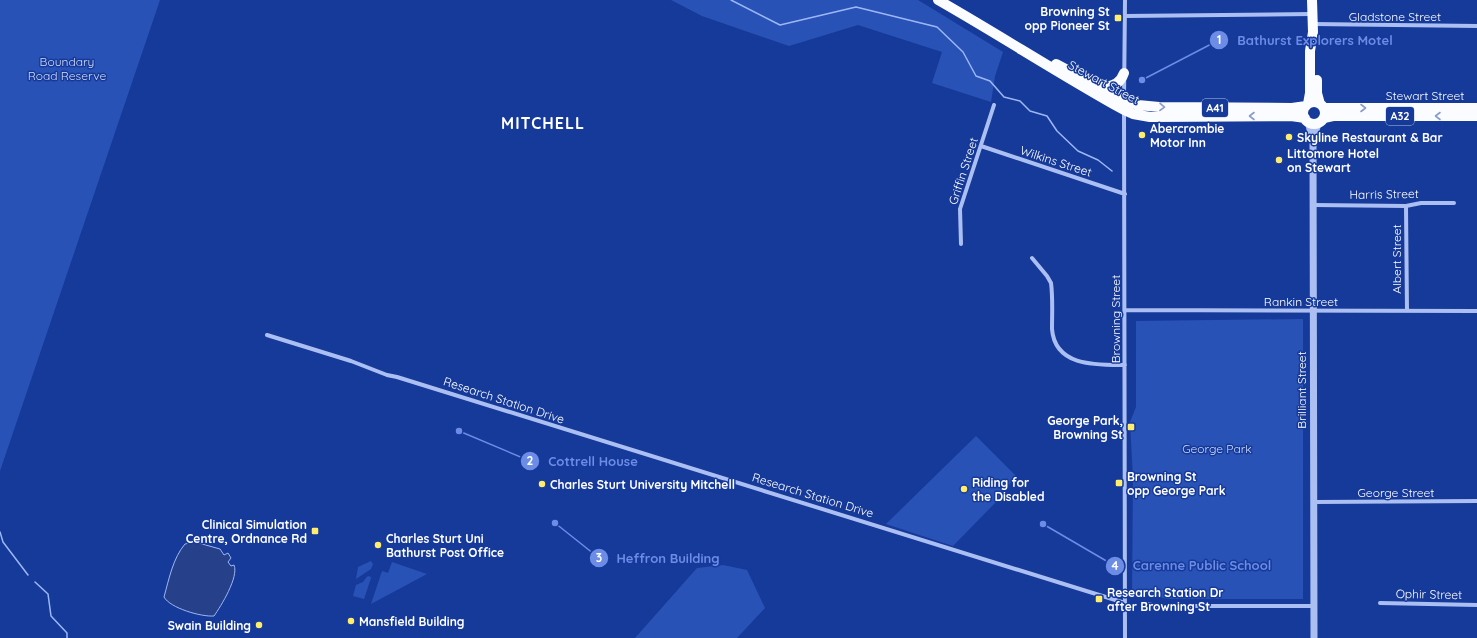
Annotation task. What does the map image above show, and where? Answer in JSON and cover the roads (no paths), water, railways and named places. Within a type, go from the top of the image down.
[{"type":"highway","name":"Stewart Street","points":[[938,0],[1065,76],[1124,105],[1159,107],[1292,108],[1307,105]]},
{"type":"highway","name":"Brilliant Street","points":[[1312,0],[1313,23],[1317,51],[1317,115],[1304,112],[1310,93],[1310,51],[1313,23]]},
{"type":"highway","name":"Stewart Street","points":[[997,34],[1092,84],[1124,105],[1133,114],[1150,116],[1291,116],[1477,108]]},
{"type":"highway","points":[[1092,84],[1106,87],[1112,86],[1120,81],[1124,73]]},
{"type":"highway","name":"A32","points":[[1307,105],[1314,102],[1317,115]]},
{"type":"highway","name":"Stewart Street","points":[[1317,115],[1477,116]]},
{"type":"street","name":"Browning Street","points":[[1125,0],[1125,638]]},
{"type":"street","name":"Gladstone Street","points":[[1125,16],[1313,23],[1477,26]]},
{"type":"street","name":"Griffin Street","points":[[961,244],[960,210],[982,146],[994,105]]},
{"type":"street","name":"Brilliant Street","points":[[1314,638],[1313,142],[1317,115]]},
{"type":"street","name":"Wilkins Street","points":[[982,146],[1125,194]]},
{"type":"street","name":"Harris Street","points":[[1314,205],[1406,206],[1421,203],[1454,203]]},
{"type":"street","name":"Albert Street","points":[[1406,206],[1407,311]]},
{"type":"street","points":[[1032,258],[1045,273],[1051,283],[1053,335],[1059,348],[1072,359],[1079,362],[1125,365]]},
{"type":"street","name":"Rankin Street","points":[[1126,310],[1477,311]]},
{"type":"street","name":"Research Station Drive","points":[[267,335],[350,361],[387,375],[1125,603]]},
{"type":"street","name":"George Street","points":[[1314,502],[1477,501]]},
{"type":"street","name":"Ophir Street","points":[[1380,603],[1477,605]]},
{"type":"street","points":[[1147,604],[1158,606],[1314,606]]},
{"type":"waterway","points":[[731,0],[780,25],[856,7],[937,27],[963,52],[976,76],[990,81],[1004,97],[1020,101],[1030,111],[1047,116],[1057,131],[1078,151],[1098,160],[1112,171]]},
{"type":"waterway","points":[[0,532],[3,542],[28,575]]},
{"type":"waterway","points":[[35,582],[48,594],[51,616],[67,633],[67,638]]},
{"type":"place","name":"Browning St opp Pioneer St","points":[[1118,18]]},
{"type":"place","name":"Bathurst Explorers Motel","points":[[1142,80]]},
{"type":"place","name":"Abercrombie Motor Inn","points":[[1142,135]]},
{"type":"place","name":"Skyline Restaurant & Bar","points":[[1289,137]]},
{"type":"place","name":"Littomore Hotel on Stewart","points":[[1279,160]]},
{"type":"place","name":"George Park, Browning St","points":[[1131,427]]},
{"type":"place","name":"Cottrell House","points":[[459,431]]},
{"type":"place","name":"Browning St opp George Park","points":[[1119,483]]},
{"type":"place","name":"Charles Sturt University Mitchell","points":[[542,484]]},
{"type":"place","name":"Riding for the Disabled","points":[[964,489]]},
{"type":"place","name":"Heffron Building","points":[[555,523]]},
{"type":"place","name":"Carenne Public School","points":[[1043,524]]},
{"type":"place","name":"Clinical Simulation Centre, Ordnance Rd","points":[[315,531]]},
{"type":"place","name":"Charles Sturt Uni Bathurst Post Office","points":[[378,545]]},
{"type":"place","name":"Research Station Dr after Browning St","points":[[1099,599]]},
{"type":"place","name":"Mansfield Building","points":[[351,621]]},
{"type":"place","name":"Swain Building","points":[[259,625]]},
{"type":"district","name":"MITCHELL","points":[[543,123]]},
{"type":"park label","name":"Boundary Road Reserve","points":[[67,68]]},
{"type":"park label","name":"George Park","points":[[1217,448]]}]
